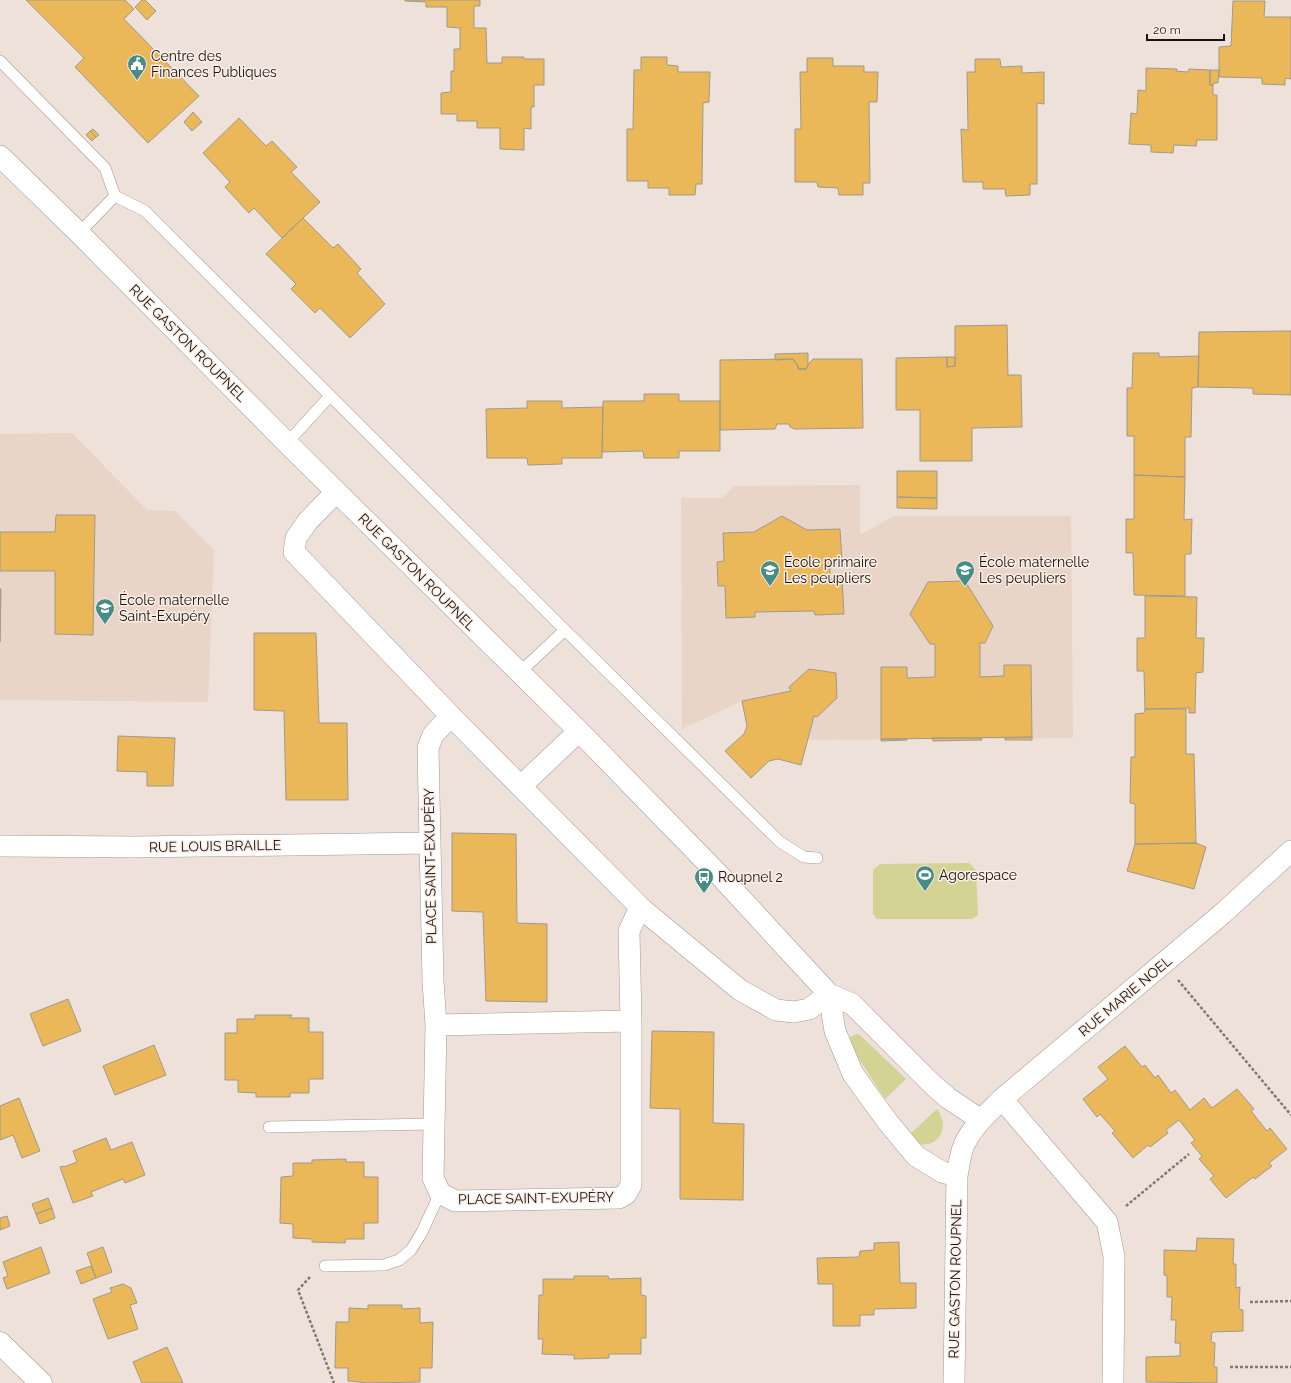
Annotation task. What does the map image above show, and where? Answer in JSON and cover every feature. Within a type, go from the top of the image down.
[{"type":"main road","points":[[0,1344],[41,1383]]},
{"type":"street","name":"RUE GASTON ROUPNEL","points":[[0,156],[79,233],[336,492],[579,731],[721,877],[829,994],[852,1004],[933,1086],[981,1120]]},
{"type":"street","points":[[336,492],[308,521],[296,538],[294,552],[450,716],[521,786],[642,910],[740,990],[776,1010],[794,1012],[809,1009],[829,994],[836,1031],[853,1074],[887,1121],[916,1156],[942,1172],[957,1176]]},
{"type":"street","name":"PLACE SAINT-EXUPÉRY","points":[[450,716],[433,735],[428,748],[433,981],[436,1025],[433,1178],[440,1193],[455,1201],[619,1198],[626,1194],[631,1185],[631,1021],[629,932],[636,916],[642,910]]},
{"type":"street","points":[[521,786],[579,731]]},
{"type":"street","name":"RUE LOUIS BRAILLE","points":[[0,846],[136,847],[430,843]]},
{"type":"street","name":"RUE MARIE NOEL","points":[[964,1146],[970,1134],[981,1120],[1002,1099],[1222,914],[1291,851]]},
{"type":"street","points":[[436,1025],[631,1021]]},
{"type":"street","points":[[1002,1099],[1107,1222],[1114,1256],[1113,1383]]},
{"type":"street","name":"RUE GASTON ROUPNEL","points":[[954,1383],[957,1176],[964,1146]]},
{"type":"lane","points":[[0,61],[105,168],[115,196],[145,211],[780,842],[804,857],[817,858]]},
{"type":"lane","points":[[79,233],[115,196]]},
{"type":"lane","points":[[287,443],[330,396]]},
{"type":"lane","points":[[519,673],[565,630]]},
{"type":"lane","points":[[269,1127],[434,1124]]},
{"type":"lane","name":"PLACE SAINT-EXUPÉRY","points":[[325,1266],[384,1265],[399,1260],[412,1250],[440,1193]]},
{"type":"path","points":[[1164,963],[1291,1115]]},
{"type":"path","points":[[1107,1222],[1189,1154]]},
{"type":"path","points":[[325,1266],[305,1281],[298,1290],[334,1383]]},
{"type":"path","points":[[1250,1302],[1291,1301]]},
{"type":"path","points":[[1230,1367],[1291,1367]]},
{"type":"shaded area","name":"École maternelle Saint-Exupéry","points":[[72,433],[147,510],[175,511],[214,550],[208,702],[0,700],[0,434]]},
{"type":"shaded area","points":[[860,485],[860,535],[894,516],[1071,516],[1073,738],[808,740],[814,716],[817,717],[837,698],[836,673],[809,669],[789,687],[791,691],[742,701],[682,729],[681,498],[722,498],[734,486]]},
{"type":"shaded area","name":"Agorespace","points":[[969,863],[976,870],[978,915],[972,919],[877,919],[873,914],[873,870],[880,864]]},
{"type":"shaded area","points":[[858,1034],[906,1079],[885,1099],[850,1045],[850,1037]]},
{"type":"shaded area","points":[[937,1109],[942,1118],[943,1127],[941,1134],[931,1143],[924,1144],[916,1142],[909,1135]]},
{"type":"building","name":"Centre des Finances Publiques","points":[[26,0],[125,0],[134,9],[124,19],[199,96],[148,143],[75,67],[84,58]]},
{"type":"building","points":[[142,0],[145,0],[156,11],[147,20],[135,7]]},
{"type":"building","points":[[405,0],[480,0],[480,6],[474,6],[474,28],[486,28],[487,63],[502,63],[502,57],[544,59],[544,85],[534,85],[534,107],[531,107],[531,129],[524,128],[524,150],[500,149],[500,128],[477,128],[477,121],[457,121],[457,114],[441,114],[441,93],[451,92],[451,71],[454,71],[454,49],[460,49],[460,28],[447,27],[447,7],[426,7],[426,2]]},
{"type":"building","points":[[1233,1],[1265,1],[1264,17],[1291,17],[1291,79],[1285,78],[1285,85],[1262,84],[1262,78],[1219,77],[1219,47],[1231,46]]},
{"type":"building","points":[[641,57],[667,57],[667,65],[678,66],[678,72],[710,72],[709,102],[703,103],[702,184],[696,184],[695,195],[669,195],[669,188],[648,188],[648,181],[627,181],[627,129],[633,129],[634,70],[641,70]]},
{"type":"building","points":[[807,58],[833,58],[833,66],[864,66],[864,72],[878,72],[877,102],[869,102],[870,183],[863,183],[863,195],[839,195],[838,188],[818,187],[817,182],[795,182],[795,129],[801,129],[800,72],[807,72]]},
{"type":"building","points":[[975,59],[1000,59],[1001,67],[1022,66],[1022,73],[1044,72],[1044,104],[1037,103],[1037,184],[1030,184],[1030,195],[1006,196],[1005,189],[983,189],[983,182],[963,182],[961,129],[968,130],[967,72],[975,72]]},
{"type":"building","points":[[1146,68],[1177,69],[1176,71],[1188,72],[1189,69],[1210,70],[1210,85],[1213,85],[1213,95],[1217,95],[1217,140],[1197,140],[1196,146],[1174,145],[1173,153],[1151,152],[1151,145],[1129,144],[1131,113],[1137,114],[1138,90],[1146,91]]},
{"type":"building","points":[[1210,70],[1219,70],[1218,83],[1214,83],[1213,85],[1210,85]]},
{"type":"building","points":[[193,112],[202,122],[192,131],[184,122]]},
{"type":"building","points":[[239,118],[266,146],[272,141],[297,167],[291,172],[320,202],[282,238],[254,208],[249,213],[225,187],[230,182],[203,153]]},
{"type":"building","points":[[93,129],[99,135],[96,137],[90,131]]},
{"type":"building","points":[[90,131],[96,137],[92,141],[86,135]]},
{"type":"building","points":[[303,218],[333,248],[338,244],[361,269],[357,273],[385,304],[350,338],[320,308],[315,313],[291,289],[296,284],[266,254]]},
{"type":"building","points":[[1007,325],[1008,375],[1021,375],[1022,427],[972,428],[972,461],[920,461],[920,410],[896,410],[896,358],[947,357],[947,367],[955,366],[955,326]]},
{"type":"building","points":[[1291,331],[1291,395],[1253,394],[1253,388],[1198,387],[1199,332]]},
{"type":"building","points":[[808,353],[808,365],[806,369],[798,369],[798,366],[793,359],[775,360],[775,354]]},
{"type":"building","points":[[1133,353],[1159,353],[1159,357],[1199,356],[1198,387],[1192,388],[1191,437],[1185,437],[1185,477],[1134,475],[1134,436],[1127,436],[1127,388],[1132,388]]},
{"type":"building","points":[[947,357],[955,357],[955,366],[947,367]]},
{"type":"building","points":[[793,359],[798,366],[798,369],[806,369],[813,359],[862,359],[863,428],[795,429],[790,427],[789,424],[777,424],[775,429],[720,430],[720,360]]},
{"type":"building","points":[[644,394],[679,394],[679,401],[720,401],[720,451],[679,451],[679,458],[644,458],[643,451],[602,452],[603,401],[644,401]]},
{"type":"building","points":[[527,401],[562,401],[562,408],[603,407],[602,458],[562,458],[562,464],[528,465],[527,458],[487,458],[486,409],[527,408]]},
{"type":"building","points":[[897,471],[937,471],[937,498],[897,497]]},
{"type":"building","points":[[1134,475],[1185,477],[1184,520],[1192,519],[1191,554],[1185,554],[1185,596],[1134,595],[1133,553],[1126,553],[1126,519],[1134,519]]},
{"type":"building","points":[[897,497],[937,498],[937,509],[897,508]]},
{"type":"building","points":[[56,515],[95,515],[93,635],[55,634],[55,571],[0,571],[0,532],[55,532]]},
{"type":"building","points":[[782,516],[807,530],[840,529],[842,560],[830,561],[830,579],[842,579],[844,614],[815,615],[814,611],[755,612],[755,617],[726,618],[725,586],[718,586],[717,562],[724,561],[723,533],[754,532]]},
{"type":"building","points":[[965,581],[993,626],[985,643],[980,643],[980,677],[1004,676],[1004,665],[1031,665],[1032,737],[881,739],[881,667],[907,667],[907,678],[935,677],[935,644],[930,644],[910,614],[928,582]]},
{"type":"building","points":[[0,589],[1,589],[0,642]]},
{"type":"building","points":[[1145,596],[1197,597],[1196,638],[1204,638],[1203,672],[1196,673],[1195,713],[1189,713],[1189,708],[1145,709],[1144,671],[1137,671],[1137,638],[1145,638]]},
{"type":"building","points":[[254,633],[316,633],[319,723],[347,723],[348,800],[286,800],[284,711],[254,710]]},
{"type":"building","points":[[809,669],[836,673],[837,698],[817,717],[814,716],[801,765],[778,759],[769,761],[751,778],[725,751],[744,734],[747,726],[742,701],[791,691],[789,687]]},
{"type":"building","points":[[1145,709],[1186,709],[1186,754],[1194,754],[1196,843],[1135,844],[1135,804],[1130,803],[1131,757],[1135,757],[1135,714],[1144,713]]},
{"type":"building","points":[[118,736],[175,738],[173,786],[147,786],[147,772],[117,771]]},
{"type":"building","points":[[1032,737],[1032,740],[1005,740],[1005,738]]},
{"type":"building","points":[[932,738],[981,738],[982,740],[933,741]]},
{"type":"building","points":[[881,739],[907,739],[907,740],[881,741]]},
{"type":"building","points":[[452,833],[516,834],[517,923],[547,924],[547,1002],[486,1001],[483,912],[452,911]]},
{"type":"building","points":[[1196,843],[1206,847],[1194,889],[1127,871],[1135,844]]},
{"type":"building","points":[[68,999],[81,1031],[43,1046],[30,1014]]},
{"type":"building","points":[[255,1015],[292,1015],[290,1018],[309,1018],[309,1032],[323,1032],[323,1079],[309,1079],[309,1093],[290,1093],[290,1097],[256,1097],[256,1093],[238,1092],[238,1080],[225,1080],[225,1033],[237,1033],[237,1019],[255,1019]]},
{"type":"building","points":[[652,1031],[714,1032],[713,1123],[744,1124],[743,1200],[680,1199],[680,1109],[650,1108]]},
{"type":"building","points":[[154,1045],[166,1075],[115,1095],[103,1066]]},
{"type":"building","points":[[1125,1046],[1142,1067],[1145,1065],[1155,1078],[1158,1075],[1171,1093],[1175,1090],[1190,1110],[1204,1098],[1212,1108],[1237,1089],[1254,1109],[1251,1111],[1267,1131],[1270,1128],[1287,1149],[1269,1163],[1272,1166],[1255,1179],[1253,1177],[1226,1198],[1210,1179],[1214,1176],[1199,1159],[1202,1156],[1191,1143],[1195,1140],[1179,1120],[1166,1130],[1168,1133],[1150,1147],[1148,1145],[1133,1158],[1112,1133],[1115,1131],[1100,1114],[1097,1117],[1083,1099],[1108,1079],[1098,1067]]},
{"type":"building","points":[[19,1098],[40,1151],[22,1158],[13,1135],[0,1140],[0,1106]]},
{"type":"building","points":[[106,1138],[111,1150],[132,1142],[145,1175],[125,1183],[123,1179],[91,1192],[93,1196],[73,1203],[60,1167],[77,1162],[73,1151]]},
{"type":"building","points":[[346,1159],[346,1162],[364,1162],[364,1177],[378,1177],[378,1223],[364,1223],[364,1239],[346,1239],[345,1243],[312,1242],[312,1239],[293,1238],[293,1224],[280,1223],[281,1177],[293,1176],[293,1163],[312,1163],[312,1160]]},
{"type":"building","points":[[48,1198],[52,1208],[36,1214],[32,1204]]},
{"type":"building","points":[[52,1208],[55,1218],[40,1224],[36,1214]]},
{"type":"building","points":[[7,1216],[10,1226],[0,1230],[0,1218]]},
{"type":"building","points":[[1197,1238],[1234,1239],[1233,1264],[1236,1264],[1236,1288],[1240,1287],[1239,1309],[1243,1310],[1243,1331],[1212,1332],[1211,1342],[1215,1343],[1214,1367],[1217,1367],[1217,1383],[1146,1382],[1146,1357],[1180,1356],[1180,1343],[1175,1343],[1176,1320],[1171,1320],[1172,1297],[1167,1297],[1167,1276],[1164,1275],[1164,1250],[1196,1251]]},
{"type":"building","points":[[899,1242],[900,1283],[916,1283],[916,1308],[874,1309],[874,1315],[860,1315],[860,1326],[833,1326],[833,1284],[818,1284],[817,1258],[859,1257],[860,1251],[874,1250],[874,1243]]},
{"type":"building","points":[[41,1247],[50,1273],[7,1289],[3,1278],[8,1276],[3,1262]]},
{"type":"building","points":[[103,1247],[112,1272],[96,1278],[87,1253]]},
{"type":"building","points":[[91,1266],[96,1278],[81,1284],[76,1271]]},
{"type":"building","points":[[574,1276],[608,1276],[609,1279],[641,1278],[641,1295],[646,1296],[646,1338],[641,1338],[641,1354],[609,1354],[609,1358],[574,1359],[574,1355],[542,1354],[543,1339],[538,1339],[539,1295],[543,1295],[543,1279],[574,1279]]},
{"type":"building","points":[[123,1284],[131,1288],[137,1303],[130,1305],[138,1329],[108,1339],[93,1299],[112,1292],[110,1288]]},
{"type":"building","points":[[368,1305],[402,1305],[402,1309],[420,1308],[420,1323],[433,1322],[432,1368],[420,1368],[420,1382],[368,1383],[348,1381],[348,1368],[335,1368],[336,1322],[349,1322],[349,1308],[368,1309]]},
{"type":"building","points":[[167,1347],[183,1383],[142,1383],[133,1362]]},
{"type":"place","name":"Centre des Finances Publiques","points":[[137,81]]},
{"type":"place","name":"École primaire Les peupliers","points":[[770,587]]},
{"type":"place","name":"École maternelle Les peupliers","points":[[965,587]]},
{"type":"place","name":"École maternelle Saint-Exupéry","points":[[105,625]]},
{"type":"place","name":"Agorespace","points":[[925,892]]},
{"type":"place","name":"Roupnel 2","points":[[704,894]]}]
